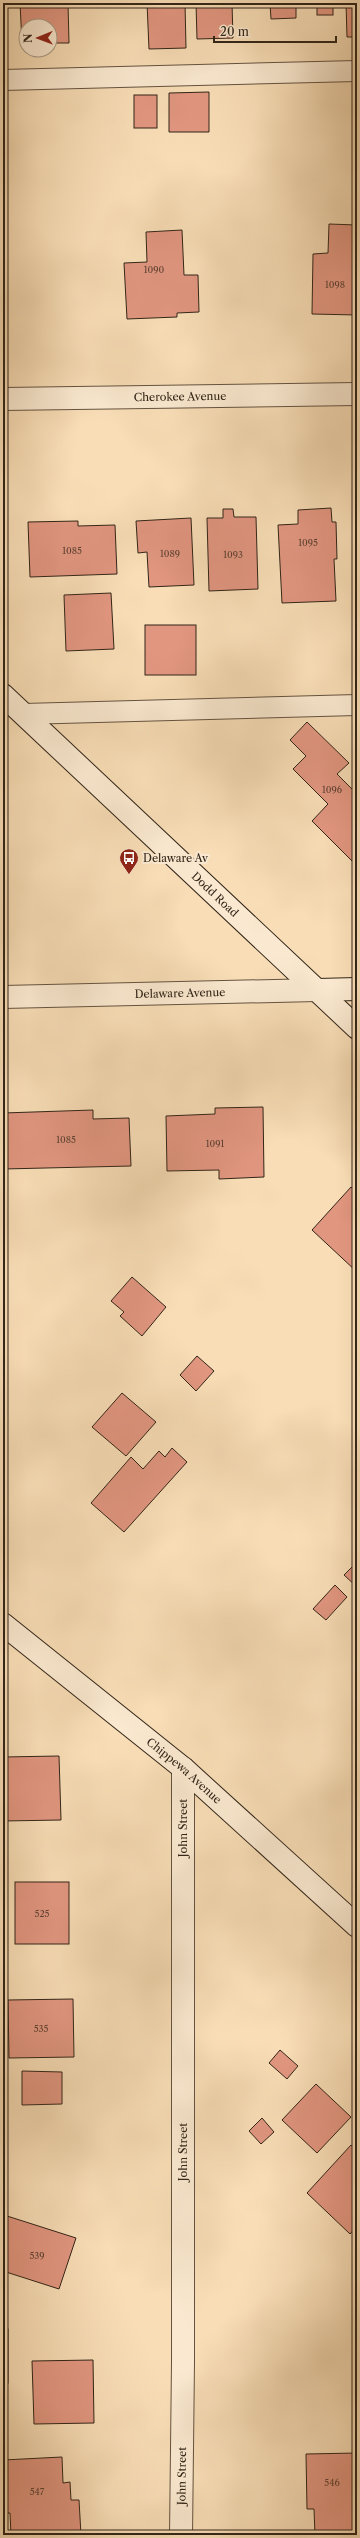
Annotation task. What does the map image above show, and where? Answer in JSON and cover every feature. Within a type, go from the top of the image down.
[{"type":"street","name":"Cherokee Avenue","points":[[3,399],[357,394]]},
{"type":"street","name":"Dodd Road","points":[[3,695],[357,1028]]},
{"type":"street","name":"Delaware Avenue","points":[[3,997],[357,989]]},
{"type":"street","name":"Chippewa Avenue","points":[[3,1624],[183,1768],[357,1926]]},
{"type":"street","name":"John Street","points":[[181,2535],[184,2362],[183,1768]]},
{"type":"lane","points":[[3,80],[357,71]]},
{"type":"lane","points":[[23,714],[357,705]]},
{"type":"building","points":[[20,3],[68,3],[69,43],[58,43],[58,18],[21,18]]},
{"type":"building","points":[[147,3],[185,3],[186,48],[149,49]]},
{"type":"building","points":[[196,3],[232,3],[233,38],[197,39]]},
{"type":"building","points":[[270,3],[296,3],[296,18],[271,19]]},
{"type":"building","points":[[317,3],[333,3],[333,15],[317,15]]},
{"type":"building","points":[[346,3],[357,3],[357,37],[347,37]]},
{"type":"building","points":[[209,92],[209,132],[169,132],[169,93]]},
{"type":"building","points":[[134,95],[157,95],[157,128],[134,128]]},
{"type":"building","points":[[329,224],[357,225],[357,315],[312,314],[313,254],[328,253]]},
{"type":"building","points":[[182,230],[184,275],[198,275],[199,312],[177,313],[177,317],[127,319],[124,263],[147,262],[146,232]]},
{"type":"building","points":[[354,505],[357,505],[357,602]]},
{"type":"building","points":[[331,508],[332,522],[336,522],[337,559],[334,559],[336,601],[282,603],[278,525],[298,524],[298,510]]},
{"type":"building","points":[[223,509],[233,509],[234,517],[256,517],[258,589],[209,591],[207,518],[223,518]]},
{"type":"building","points":[[191,518],[194,585],[149,587],[147,552],[138,553],[136,521]]},
{"type":"building","points":[[78,521],[78,526],[115,525],[117,574],[30,577],[28,522]]},
{"type":"building","points":[[111,593],[114,649],[66,651],[64,595]]},
{"type":"building","points":[[145,625],[196,625],[196,675],[145,675]]},
{"type":"building","points":[[307,722],[349,763],[337,774],[357,794],[357,866],[312,821],[328,804],[293,769],[306,756],[290,740]]},
{"type":"building","points":[[263,1107],[264,1177],[219,1179],[219,1170],[167,1171],[166,1116],[215,1114],[215,1108]]},
{"type":"building","points":[[93,1110],[93,1119],[129,1118],[131,1166],[3,1169],[3,1113]]},
{"type":"building","points":[[351,1187],[357,1193],[357,1272],[312,1230]]},
{"type":"building","points":[[132,1277],[166,1307],[142,1336],[120,1316],[124,1312],[111,1301]]},
{"type":"building","points":[[197,1356],[214,1371],[196,1391],[180,1375]]},
{"type":"building","points":[[122,1393],[156,1422],[126,1456],[92,1427]]},
{"type":"building","points":[[172,1448],[187,1462],[124,1532],[91,1503],[131,1457],[143,1469],[159,1451],[165,1457]]},
{"type":"building","points":[[357,1562],[357,1587],[344,1575]]},
{"type":"building","points":[[335,1585],[347,1597],[326,1620],[313,1609]]},
{"type":"building","points":[[59,1756],[61,1820],[3,1821],[3,1757]]},
{"type":"building","points":[[15,1882],[69,1882],[69,1944],[15,1944]]},
{"type":"building","points":[[73,1999],[74,2057],[9,2058],[8,2000]]},
{"type":"building","points":[[280,2050],[298,2066],[287,2079],[269,2063]]},
{"type":"building","points":[[22,2071],[62,2072],[62,2104],[22,2105]]},
{"type":"building","points":[[316,2084],[351,2117],[317,2153],[282,2120]]},
{"type":"building","points":[[262,2118],[274,2132],[261,2144],[249,2131]]},
{"type":"building","points":[[351,2145],[357,2151],[357,2226],[350,2234],[307,2193]]},
{"type":"building","points":[[7,2216],[76,2238],[59,2289],[3,2271],[3,2229]]},
{"type":"building","points":[[3,2329],[8,2329],[8,2383],[3,2383]]},
{"type":"building","points":[[93,2360],[94,2423],[34,2424],[32,2361]]},
{"type":"building","points":[[357,2453],[357,2535],[315,2535],[314,2509],[307,2509],[306,2454]]},
{"type":"building","points":[[62,2457],[63,2483],[70,2482],[71,2500],[79,2500],[81,2535],[11,2535],[10,2513],[3,2513],[3,2460]]},
{"type":"place","name":"Delaware Av","points":[[129,875]]}]
